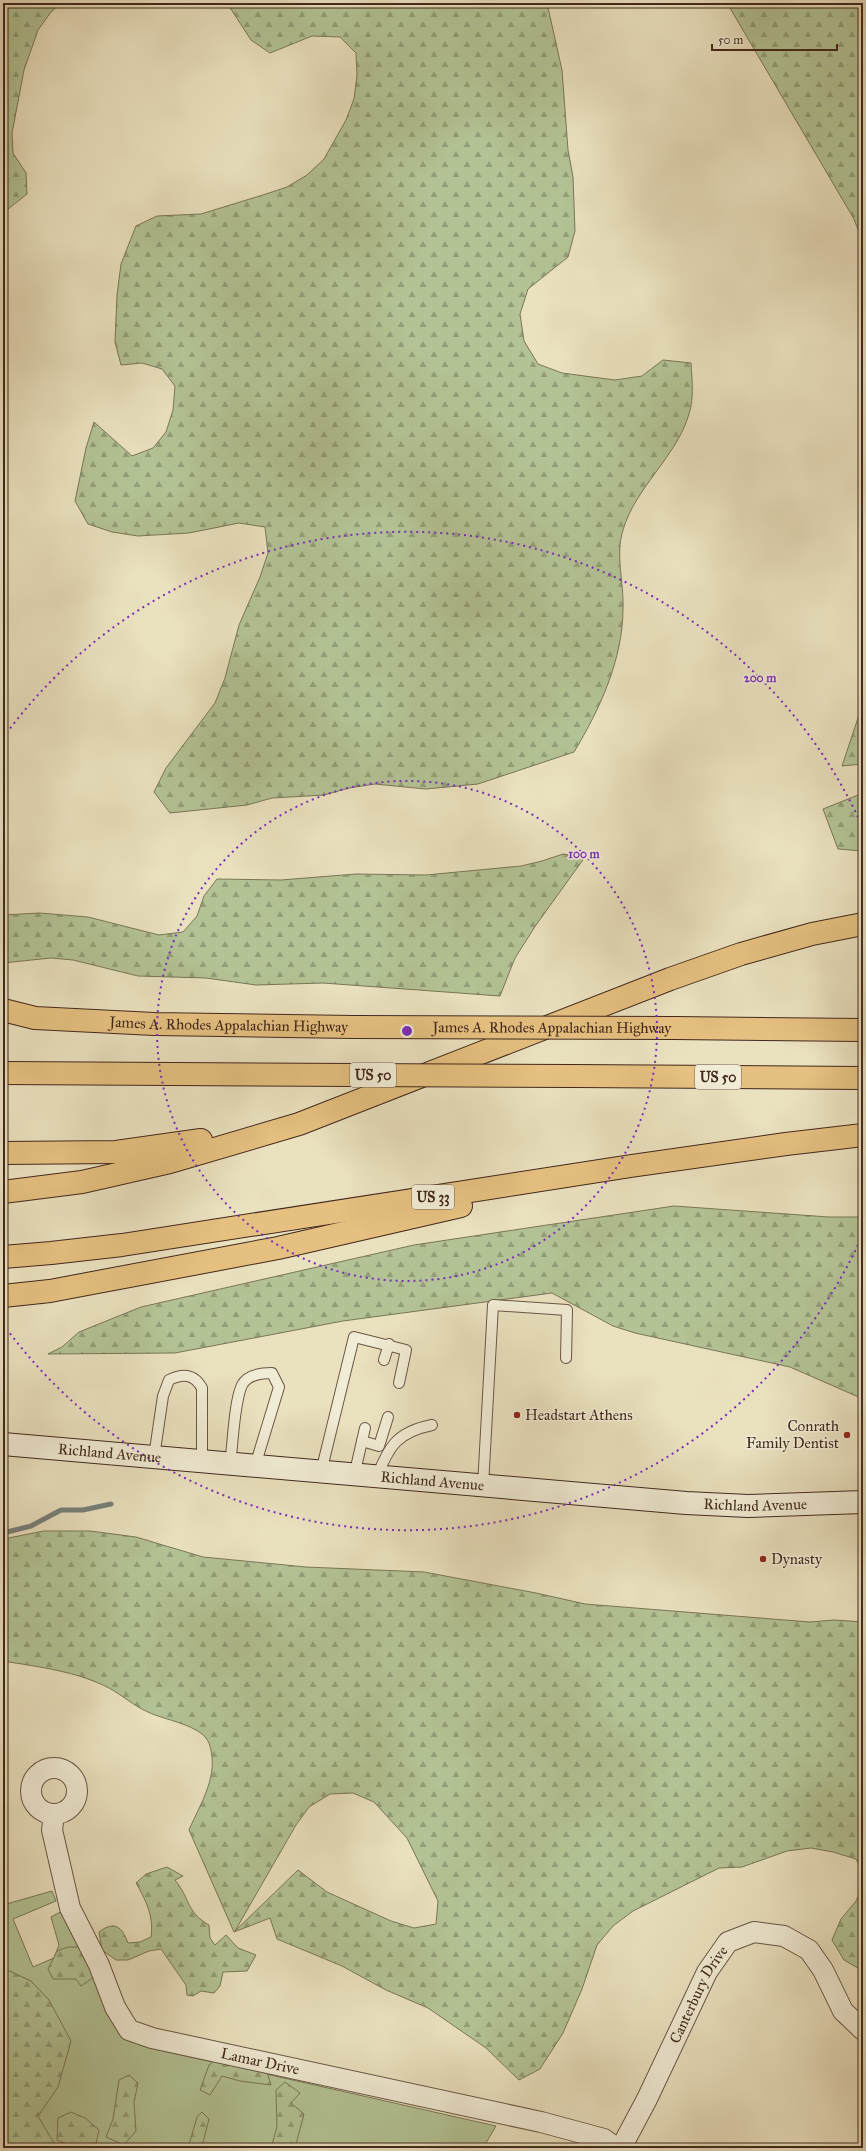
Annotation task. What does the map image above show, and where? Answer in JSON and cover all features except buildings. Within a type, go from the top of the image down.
[{"type":"highway","points":[[3,1192],[82,1182],[155,1165],[298,1124],[670,979],[741,954],[805,936],[863,924]]},
{"type":"highway","name":"James A. Rhodes Appalachian Highway","points":[[3,1010],[35,1018],[123,1022],[354,1027],[863,1030]]},
{"type":"highway","name":"US 50","points":[[3,1073],[863,1078]]},
{"type":"highway","points":[[3,1153],[116,1152],[176,1145],[298,1124]]},
{"type":"highway","name":"US 33","points":[[3,1256],[51,1253],[122,1245],[632,1166],[786,1144],[863,1135]]},
{"type":"highway","points":[[3,1296],[50,1291],[278,1248],[632,1166]]},
{"type":"main road","name":"Richland Avenue","points":[[3,1444],[354,1476],[686,1503],[748,1506],[863,1502]]},
{"type":"street","name":"Lamar Drive","points":[[54,1814],[52,1830],[70,1908],[99,1965],[115,2007],[129,2030],[152,2038],[541,2122],[604,2139],[616,2148]]},
{"type":"street","name":"Canterbury Drive","points":[[621,2148],[651,2092],[707,1972],[728,1942],[754,1932],[784,1936],[809,1950],[824,1970],[843,2011],[863,2030]]},
{"type":"lane","points":[[483,1486],[493,1306],[567,1310],[566,1358]]},
{"type":"lane","points":[[321,1472],[354,1338],[389,1344],[406,1350],[399,1382]]},
{"type":"lane","points":[[384,1360],[389,1344]]},
{"type":"lane","points":[[230,1464],[238,1402],[243,1384],[250,1377],[262,1373],[272,1373],[280,1387],[255,1466]]},
{"type":"lane","points":[[154,1457],[163,1396],[169,1380],[179,1375],[188,1375],[198,1380],[202,1388],[202,1462]]},
{"type":"lane","points":[[362,1441],[379,1446],[388,1417]]},
{"type":"lane","points":[[377,1477],[383,1462],[400,1437],[415,1428],[432,1425]]},
{"type":"lane","points":[[354,1476],[365,1428]]},
{"type":"green space","points":[[3,3],[61,3],[51,12],[38,30],[24,70],[12,133],[13,153],[26,173],[27,194],[3,213]]},
{"type":"green space","points":[[227,3],[547,3],[562,70],[568,150],[573,177],[575,231],[568,257],[528,289],[520,314],[524,341],[538,364],[562,373],[615,380],[642,376],[663,360],[691,363],[692,382],[691,408],[683,429],[666,458],[637,500],[623,530],[620,559],[623,608],[619,646],[601,701],[584,736],[574,752],[478,784],[426,789],[375,784],[349,788],[324,795],[272,798],[247,805],[170,813],[154,792],[166,768],[215,703],[225,678],[239,625],[260,577],[268,553],[265,527],[239,523],[189,533],[138,536],[112,532],[88,524],[75,501],[86,448],[94,422],[132,456],[153,448],[166,432],[173,410],[175,386],[162,369],[142,363],[121,365],[115,342],[117,295],[121,264],[136,226],[157,216],[201,214],[287,187],[307,175],[324,159],[346,120],[354,99],[357,75],[356,53],[340,37],[312,36],[270,53],[251,40]]},
{"type":"green space","points":[[727,3],[863,3],[863,243],[854,219]]},
{"type":"green space","points":[[863,703],[863,764],[842,766]]},
{"type":"green space","points":[[863,793],[863,851],[838,849],[823,809]]},
{"type":"green space","points":[[563,854],[585,857],[536,925],[515,958],[500,996],[323,983],[256,985],[206,978],[138,976],[73,960],[51,958],[3,963],[3,915],[39,913],[88,917],[159,935],[183,932],[197,916],[204,896],[217,879],[281,880],[356,874],[426,875],[521,866]]},
{"type":"green space","points":[[674,1206],[829,1217],[863,1217],[863,1399],[790,1367],[635,1333],[613,1326],[552,1293],[343,1321],[175,1353],[48,1354],[62,1347],[79,1332],[141,1307],[414,1245]]},
{"type":"green space","points":[[44,1531],[90,1531],[136,1537],[203,1557],[306,1567],[424,1572],[536,1593],[585,1604],[810,1622],[834,1620],[863,1622],[863,1873],[856,1859],[833,1852],[811,1848],[787,1851],[742,1867],[719,1868],[633,1911],[613,1926],[597,1945],[582,1989],[563,2033],[540,2069],[519,2080],[486,2048],[428,2008],[386,1990],[342,1966],[277,1939],[270,1918],[234,1932],[189,1830],[204,1799],[211,1777],[212,1755],[209,1743],[205,1737],[191,1727],[143,1710],[109,1688],[84,1677],[57,1670],[3,1661],[3,1539]],"holes":[[[353,1793],[374,1802],[407,1838],[438,1901],[436,1924],[414,1928],[391,1921],[327,1892],[298,1870],[235,1931],[296,1825],[309,1807],[330,1794]]]},
{"type":"green space","points":[[167,1867],[183,1876],[175,1880],[192,1910],[209,1925],[210,1938],[215,1945],[226,1935],[238,1948],[256,1955],[247,1971],[223,1972],[220,1986],[214,1993],[201,1991],[193,1996],[187,1995],[186,1985],[161,1949],[149,1951],[128,1960],[116,1960],[102,1950],[99,1932],[109,1926],[114,1926],[120,1929],[128,1943],[140,1942],[151,1937],[152,1930],[150,1916],[143,1896],[136,1883],[146,1874]]},
{"type":"green space","points":[[863,1887],[863,1971],[844,1960],[832,1940],[841,1919],[856,1901]]},
{"type":"green space","points":[[52,1891],[56,1901],[13,1919],[33,1967],[54,1958],[59,1945],[51,1917],[64,1910],[94,1977],[106,2012],[151,2048],[496,2126],[483,2148],[3,2148],[3,1905]]},
{"type":"green space","points":[[68,1947],[85,1947],[94,1977],[81,1986],[76,1979],[53,1979],[48,1969],[57,1951]]},
{"type":"green space","points":[[3,1968],[31,1981],[49,2000],[71,2041],[58,2087],[38,2116],[57,2148],[3,2148]]},
{"type":"green space","points":[[214,2061],[267,2072],[271,2085],[240,2081],[222,2076],[210,2095],[200,2090],[209,2065]]},
{"type":"green space","points":[[129,2075],[138,2083],[134,2102],[136,2131],[124,2145],[106,2137],[113,2119],[119,2080]]},
{"type":"green space","points":[[285,2082],[300,2093],[291,2103],[304,2114],[295,2148],[271,2148],[277,2127],[276,2090]]},
{"type":"green space","points":[[71,2112],[85,2118],[99,2130],[95,2148],[78,2148],[57,2140],[58,2118]]},
{"type":"green space","points":[[202,2112],[209,2119],[202,2146],[204,2148],[188,2148],[197,2117]]},
{"type":"waterway","points":[[3,1533],[31,1526],[61,1510],[83,1510],[111,1504]]},
{"type":"place","name":"Headstart Athens","points":[[517,1415]]},
{"type":"place","name":"Conrath Family Dentist","points":[[847,1435]]},
{"type":"place","name":"Dynasty","points":[[763,1559]]}]
